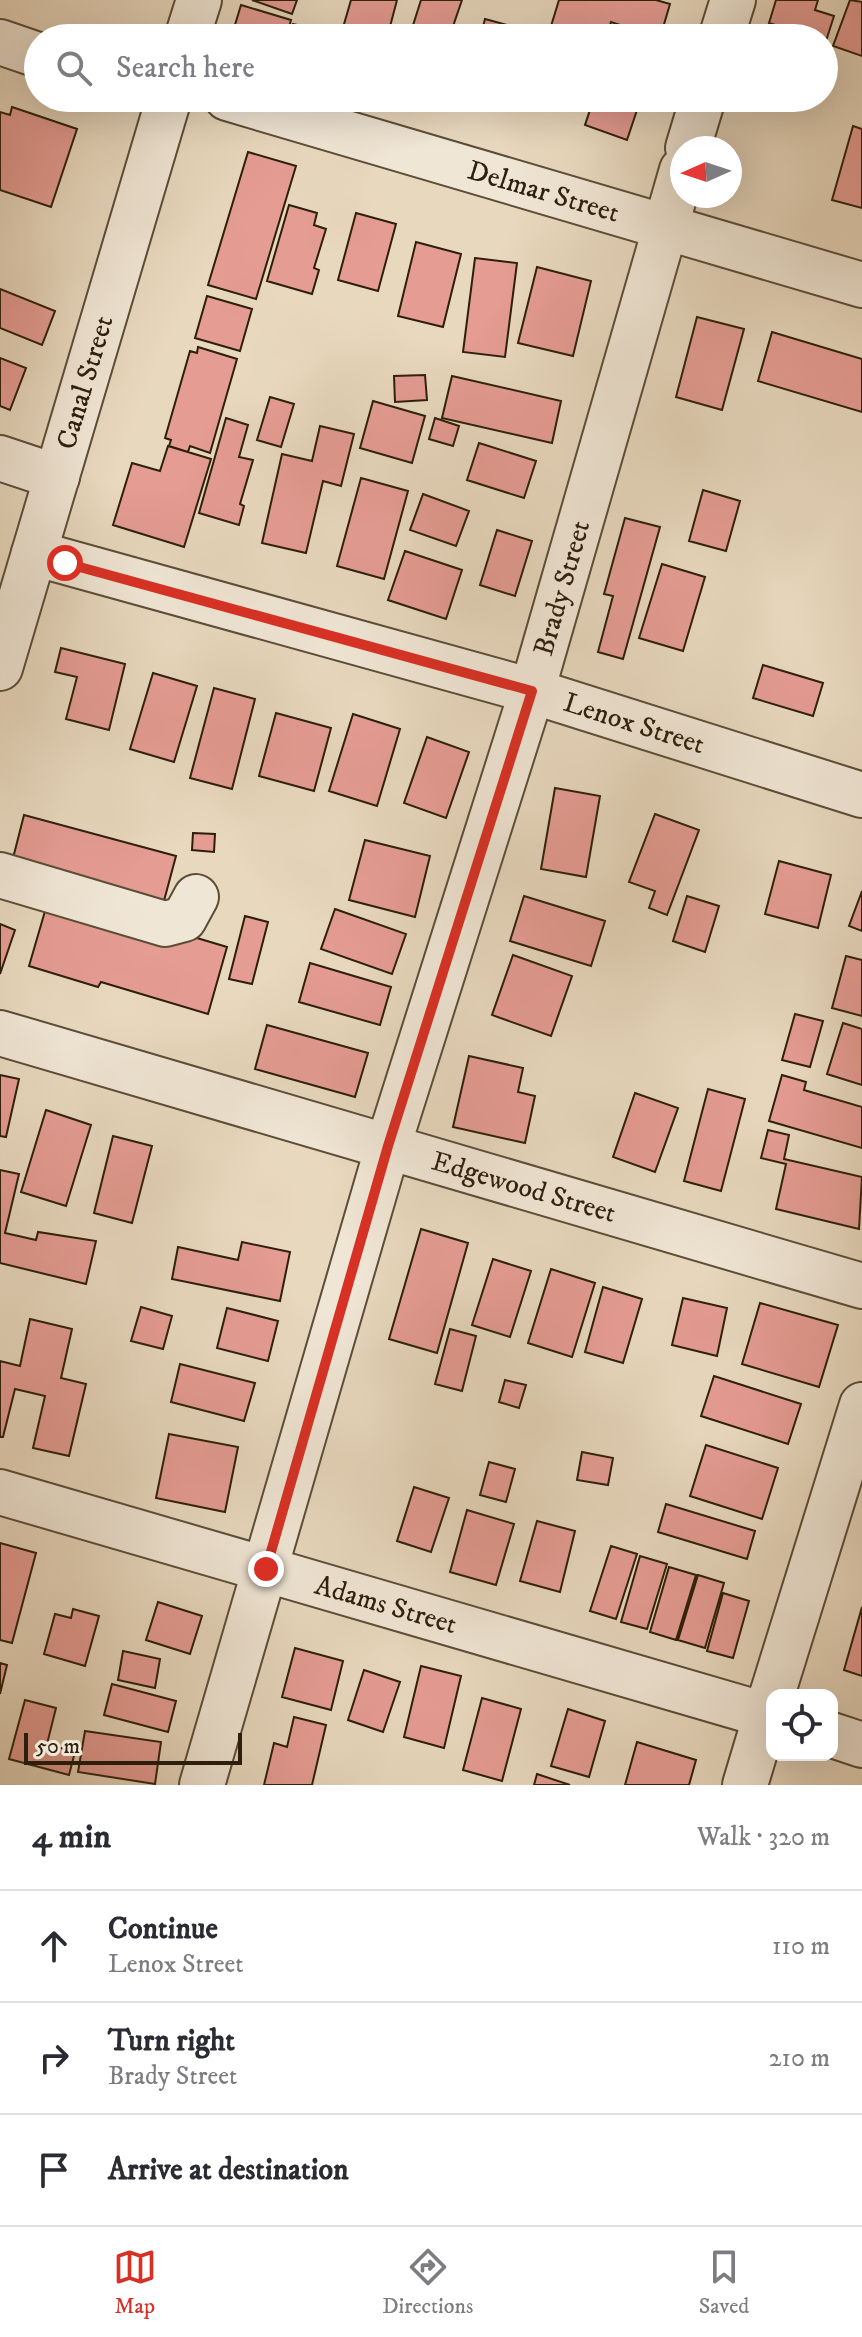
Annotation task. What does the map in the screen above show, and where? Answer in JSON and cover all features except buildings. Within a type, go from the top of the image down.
[{"type":"street","points":[[191,24],[199,0]]},
{"type":"street","points":[[725,24],[733,0]]},
{"type":"street","points":[[0,42],[24,50]]},
{"type":"street","name":"Canal Street","points":[[0,668],[165,112]]},
{"type":"street","name":"Delmar Street","points":[[275,112],[862,285]]},
{"type":"street","points":[[692,136],[699,112]]},
{"type":"street","name":"Brady Street","points":[[202,1785],[388,1146],[532,691],[671,208]]},
{"type":"street","points":[[0,458],[57,477]]},
{"type":"street","name":"Lenox Street","points":[[34,553],[532,691],[862,795]]},
{"type":"street","points":[[0,875],[165,924],[184,919],[196,897]]},
{"type":"street","name":"Edgewood Street","points":[[0,1033],[862,1286]]},
{"type":"street","points":[[775,1689],[862,1405]]},
{"type":"street","name":"Adams Street","points":[[0,1492],[266,1569],[766,1705]]},
{"type":"street","points":[[745,1785],[766,1719]]},
{"type":"street","points":[[838,1737],[862,1745]]},
{"type":"route","points":[[65,563],[532,691],[388,1146],[266,1569]]}]
